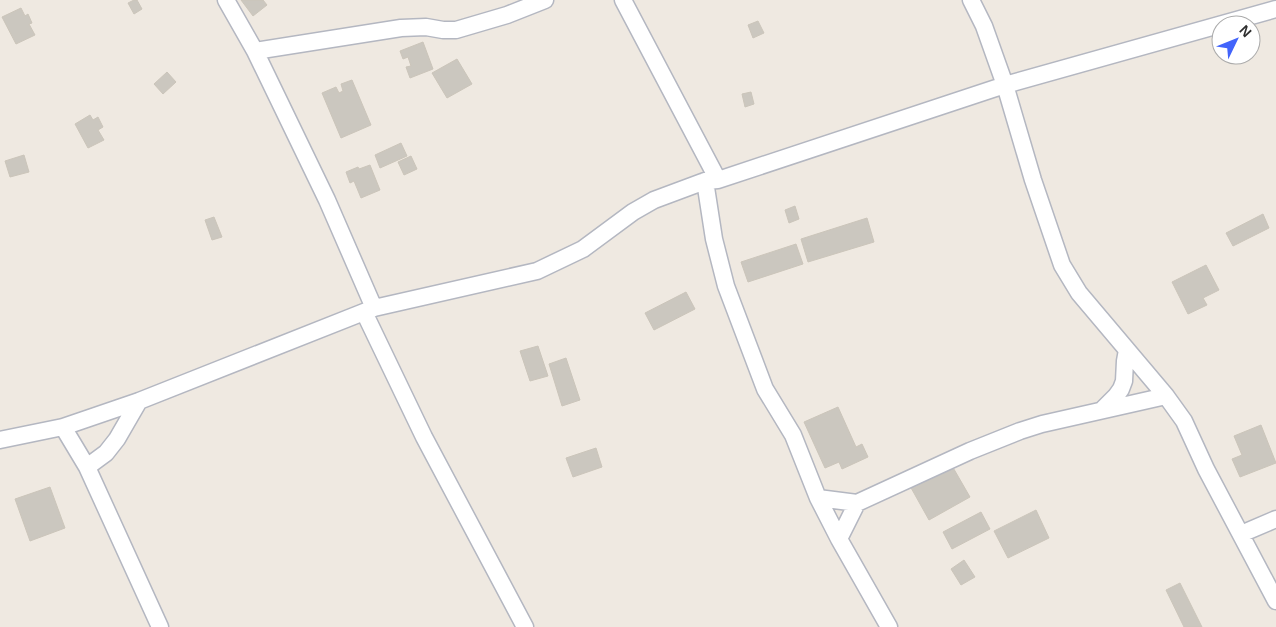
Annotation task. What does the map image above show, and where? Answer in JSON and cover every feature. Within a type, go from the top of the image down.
[{"type":"street","points":[[226,0],[255,51],[327,200],[369,310],[424,437],[525,627]]},
{"type":"street","points":[[255,51],[401,28],[426,27],[456,30],[507,15],[544,0]]},
{"type":"street","points":[[623,0],[712,180],[714,239],[726,286],[765,389],[793,435],[818,498],[890,627]]},
{"type":"street","points":[[971,0],[984,26],[1005,85],[1033,180],[1062,265],[1079,293],[1166,396],[1184,421],[1206,469],[1276,601]]},
{"type":"street","points":[[0,440],[63,427],[139,401],[369,310],[537,271],[583,248],[654,200],[712,180],[1005,85],[1276,9]]},
{"type":"street","points":[[1102,410],[1122,388],[1127,350]]},
{"type":"street","points":[[818,498],[858,503],[970,451],[1020,431],[1042,424],[1166,396]]},
{"type":"street","points":[[87,467],[106,453],[117,439],[139,401]]},
{"type":"street","points":[[63,427],[87,467],[160,627]]},
{"type":"street","points":[[840,539],[858,503]]},
{"type":"street","points":[[1241,534],[1276,519]]},
{"type":"building","points":[[137,0],[142,9],[134,14],[128,3]]},
{"type":"building","points":[[241,0],[263,0],[267,5],[253,16]]},
{"type":"building","points":[[21,8],[25,16],[28,14],[32,23],[29,24],[35,35],[16,44],[2,17]]},
{"type":"building","points":[[758,21],[764,33],[753,38],[748,25]]},
{"type":"building","points":[[423,42],[433,69],[410,78],[406,67],[411,66],[408,57],[403,59],[400,51]]},
{"type":"building","points":[[457,59],[472,84],[447,98],[432,73]]},
{"type":"building","points":[[167,72],[176,82],[163,94],[154,84]]},
{"type":"building","points":[[352,80],[371,125],[341,138],[322,93],[336,87],[339,93],[343,91],[341,84]]},
{"type":"building","points":[[751,92],[754,104],[745,107],[742,94]]},
{"type":"building","points":[[90,115],[93,120],[98,117],[103,127],[98,130],[104,140],[88,148],[75,124]]},
{"type":"building","points":[[401,143],[407,156],[380,168],[375,155]]},
{"type":"building","points":[[24,155],[29,172],[10,177],[5,161]]},
{"type":"building","points":[[411,156],[417,169],[404,175],[398,162]]},
{"type":"building","points":[[370,165],[380,190],[361,198],[354,181],[350,183],[346,172]]},
{"type":"building","points":[[795,206],[799,219],[789,223],[785,210]]},
{"type":"building","points":[[1263,214],[1269,228],[1233,246],[1226,233]]},
{"type":"building","points":[[214,217],[222,237],[212,240],[205,220]]},
{"type":"building","points":[[867,218],[874,242],[808,262],[801,239]]},
{"type":"building","points":[[796,244],[803,264],[748,282],[741,262]]},
{"type":"building","points":[[1206,265],[1219,290],[1203,298],[1207,305],[1188,314],[1172,282]]},
{"type":"building","points":[[686,292],[695,309],[654,330],[645,313]]},
{"type":"building","points":[[538,346],[548,376],[530,381],[520,351]]},
{"type":"building","points":[[566,358],[580,400],[562,406],[549,364]]},
{"type":"building","points":[[838,407],[856,447],[862,444],[868,457],[842,469],[839,462],[825,468],[804,422]]},
{"type":"building","points":[[1261,425],[1276,463],[1240,477],[1232,459],[1242,455],[1234,436]]},
{"type":"building","points":[[596,448],[602,467],[573,477],[566,458]]},
{"type":"building","points":[[951,464],[970,497],[929,520],[910,486]]},
{"type":"building","points":[[50,487],[65,528],[30,541],[15,499]]},
{"type":"building","points":[[1036,510],[1049,538],[1008,558],[994,531]]},
{"type":"building","points":[[981,512],[990,529],[952,549],[943,532]]},
{"type":"building","points":[[964,560],[975,577],[961,585],[951,569]]},
{"type":"building","points":[[1180,583],[1202,627],[1184,627],[1166,590]]}]
